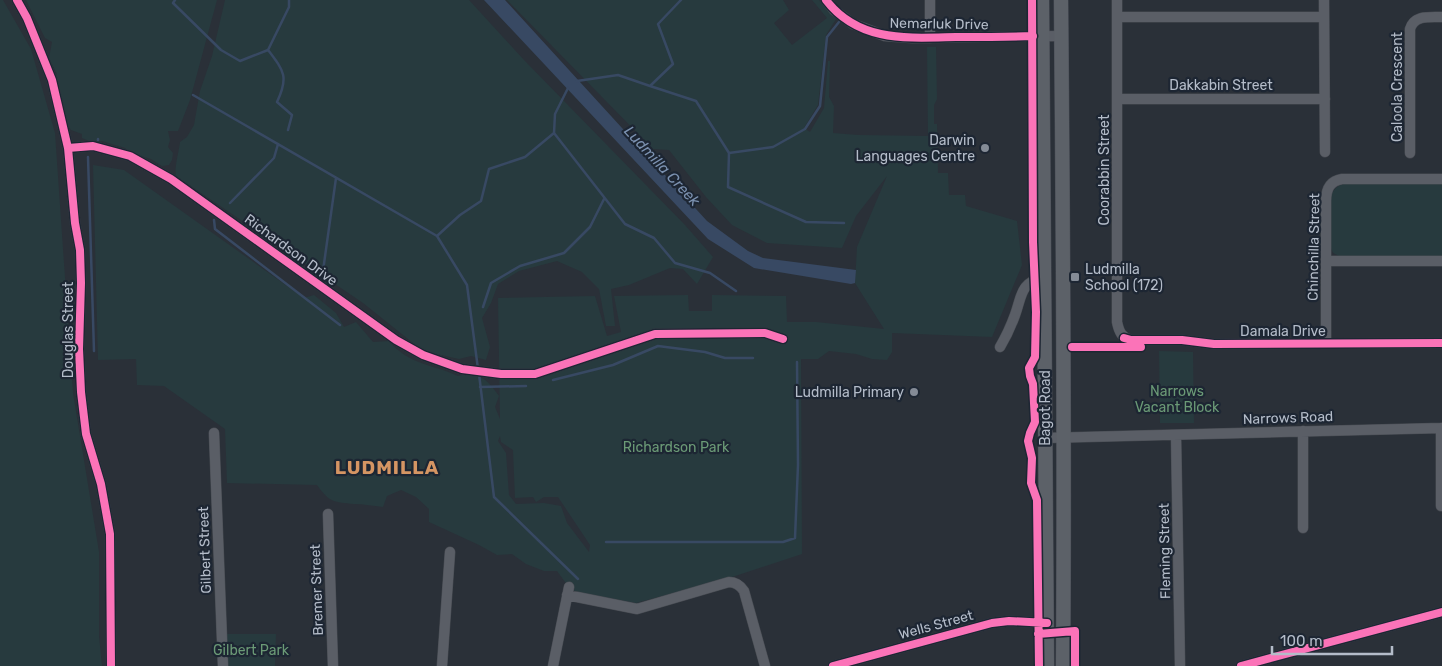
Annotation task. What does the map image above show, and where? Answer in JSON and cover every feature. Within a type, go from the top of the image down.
[{"type":"main road","name":"Bagot Road","points":[[1042,0],[1048,666]]},
{"type":"main road","name":"Bagot Road","points":[[1061,0],[1064,438],[1063,666]]},
{"type":"main road","name":"Bagot Road","points":[[1064,633],[1070,666]]},
{"type":"street","name":"Douglas Street","points":[[17,0],[27,18],[52,80],[68,148],[75,223],[73,252],[74,283],[79,312],[81,392],[86,434],[101,484],[110,534],[111,666]]},
{"type":"street","name":"Nemarluk Drive","points":[[826,0],[843,18],[869,31],[885,36],[930,38],[1061,36]]},
{"type":"street","points":[[930,0],[930,38]]},
{"type":"street","name":"Coorabbin Street","points":[[1117,0],[1117,322],[1118,329],[1124,338]]},
{"type":"street","points":[[1324,0],[1325,152]]},
{"type":"street","points":[[1117,17],[1324,17]]},
{"type":"street","name":"Caloola Crescent","points":[[1410,153],[1410,29],[1413,22],[1420,18],[1442,17]]},
{"type":"street","name":"Dakkabin Street","points":[[1118,99],[1325,99]]},
{"type":"street","name":"Richardson Drive","points":[[68,148],[93,146],[130,156],[171,179],[396,340],[423,355],[462,369],[501,374],[535,374],[655,334],[765,333],[783,339]]},
{"type":"street","name":"Chinchilla Street","points":[[1326,343],[1326,196],[1328,188],[1332,183],[1345,179],[1442,180]]},
{"type":"street","points":[[1326,261],[1442,260]]},
{"type":"street","points":[[1000,347],[1016,313],[1020,293],[1035,279],[1044,278]]},
{"type":"street","name":"Damala Drive","points":[[1124,338],[1131,340],[1182,340],[1214,344],[1442,343]]},
{"type":"street","points":[[1441,428],[1441,506]]},
{"type":"street","name":"Narrows Road","points":[[1045,438],[1441,428]]},
{"type":"street","points":[[1303,431],[1303,528]]},
{"type":"street","name":"Gilbert Street","points":[[214,433],[223,666]]},
{"type":"street","name":"Fleming Street","points":[[1176,435],[1180,666]]},
{"type":"street","name":"Bremer Street","points":[[328,514],[333,666]]},
{"type":"street","points":[[442,666],[450,552]]},
{"type":"street","points":[[553,666],[568,591],[637,609],[729,582],[739,584],[744,591],[765,666]]},
{"type":"street","points":[[1241,666],[1442,612]]},
{"type":"street","name":"Wells Street","points":[[833,666],[992,623],[1009,621],[1047,623]]},
{"type":"green space","points":[[0,0],[3,0],[31,49],[55,133],[73,393],[99,552],[99,636],[102,666],[0,666]]},
{"type":"green space","points":[[26,0],[217,0],[190,100],[178,131],[168,131],[170,140],[168,147],[173,153],[169,165],[162,166],[151,159],[131,153],[125,148],[102,141],[94,143],[82,138],[82,134],[71,130],[68,126],[61,96],[57,90],[55,77],[57,74],[49,58],[52,42],[45,38]]},
{"type":"green space","points":[[225,0],[469,0],[524,60],[685,225],[713,257],[697,284],[683,269],[670,268],[629,285],[611,289],[615,326],[606,326],[599,289],[582,272],[557,261],[519,271],[498,284],[491,303],[482,318],[490,347],[486,360],[471,356],[459,359],[423,351],[363,303],[176,176],[180,142],[187,137],[194,125],[200,91],[212,56]]},
{"type":"green space","name":"Richardson Park","points":[[507,0],[783,0],[789,10],[774,23],[792,45],[827,18],[812,0],[819,0],[836,19],[826,35],[818,105],[804,128],[810,132],[824,108],[828,61],[830,61],[829,97],[834,106],[833,133],[928,136],[927,47],[936,47],[937,99],[934,105],[934,124],[937,124],[938,173],[948,173],[949,195],[965,195],[966,206],[1017,221],[1022,265],[992,337],[892,333],[892,352],[887,360],[829,351],[818,359],[801,359],[802,554],[723,580],[636,603],[576,592],[568,586],[557,571],[544,571],[526,564],[512,554],[497,555],[429,522],[429,509],[416,497],[401,490],[387,496],[383,507],[337,502],[325,495],[317,485],[227,483],[225,429],[164,386],[137,385],[136,359],[98,360],[93,165],[124,170],[304,298],[314,295],[336,313],[344,327],[356,322],[373,342],[389,341],[405,355],[421,363],[458,376],[471,374],[482,378],[491,385],[499,396],[495,407],[500,419],[498,298],[595,296],[607,336],[621,332],[614,296],[688,295],[689,311],[712,311],[712,295],[786,296],[787,322],[816,322],[884,329],[855,283],[857,247],[887,176],[856,216],[842,248],[767,243],[732,225],[706,197],[669,150],[653,149]],"holes":[[[500,436],[501,442],[513,450],[515,498],[533,497],[536,502],[544,497],[558,497],[590,545],[589,552],[567,523],[561,506],[544,503],[516,504],[509,495],[506,453],[498,441]]]},
{"type":"green space","points":[[1346,183],[1442,183],[1442,256],[1339,256],[1334,253],[1331,248],[1330,237],[1331,195],[1337,187]]},
{"type":"green space","name":"Narrows Vacant Block","points":[[1159,351],[1193,352],[1194,423],[1160,423]]},
{"type":"green space","name":"Gilbert Park","points":[[226,634],[276,634],[275,666],[226,666]]},
{"type":"water","points":[[484,0],[505,0],[707,221],[748,251],[763,258],[856,270],[855,283],[851,284],[754,268],[708,239]]},
{"type":"waterway","points":[[175,0],[173,3],[221,50],[240,61],[268,50],[289,7],[289,0]]},
{"type":"waterway","points":[[577,81],[618,75],[650,86],[673,64],[658,24],[681,0]]},
{"type":"waterway","points":[[650,86],[696,101],[729,153],[773,147],[805,129],[820,106],[827,37],[839,22]]},
{"type":"waterway","points":[[268,50],[278,63],[283,74],[283,86],[277,102],[292,115],[288,130]]},
{"type":"waterway","points":[[437,236],[460,215],[481,201],[489,169],[525,157],[554,133],[555,114],[568,88]]},
{"type":"waterway","points":[[193,95],[437,236],[467,285],[478,369]]},
{"type":"waterway","points":[[554,133],[625,224],[654,238],[675,263],[710,273],[736,291]]},
{"type":"waterway","points":[[230,203],[274,158],[278,144]]},
{"type":"waterway","points":[[729,153],[728,187],[806,222],[844,223]]},
{"type":"waterway","points":[[88,157],[94,351]]},
{"type":"waterway","points":[[322,278],[336,178]]},
{"type":"waterway","points":[[483,307],[491,283],[520,266],[564,253],[590,227],[604,199]]},
{"type":"waterway","points":[[214,220],[215,229],[340,325]]},
{"type":"waterway","points":[[553,380],[613,365],[658,346],[705,352],[725,358],[753,358]]},
{"type":"waterway","points":[[606,542],[783,542],[795,538],[798,465],[797,362]]},
{"type":"waterway","points":[[479,374],[494,497],[578,579]]},
{"type":"waterway","points":[[480,387],[526,386]]},
{"type":"cycle path","points":[[17,0],[27,18],[52,80],[68,148],[75,223],[80,250],[79,349],[81,392],[86,434],[101,484],[110,534],[111,666]]},
{"type":"cycle path","points":[[826,0],[839,14],[854,24],[869,31],[886,35],[920,38],[1033,36]]},
{"type":"cycle path","points":[[1032,0],[1033,242],[1036,312],[1035,357],[1029,368],[1033,384],[1035,422],[1028,441],[1032,458],[1031,483],[1037,500],[1039,666]]},
{"type":"cycle path","points":[[68,148],[93,146],[130,156],[171,179],[396,340],[423,355],[462,369],[501,374],[535,374],[655,334],[765,333],[783,339]]},
{"type":"cycle path","points":[[1124,338],[1131,340],[1182,340],[1214,344],[1442,343]]},
{"type":"cycle path","points":[[1072,347],[1141,347]]},
{"type":"cycle path","points":[[1241,666],[1442,612]]},
{"type":"cycle path","points":[[833,666],[992,623],[1009,621],[1047,623]]},
{"type":"cycle path","points":[[1038,634],[1075,631],[1075,666]]},
{"type":"place","name":"Darwin Languages Centre","points":[[985,148]]},
{"type":"place","name":"Ludmilla School (172)","points":[[1075,277]]},
{"type":"place","name":"Ludmilla Primary","points":[[914,392]]},
{"type":"district","name":"LUDMILLA","points":[[387,467]]},
{"type":"water label","name":"Ludmilla Creek","points":[[662,166]]}]
